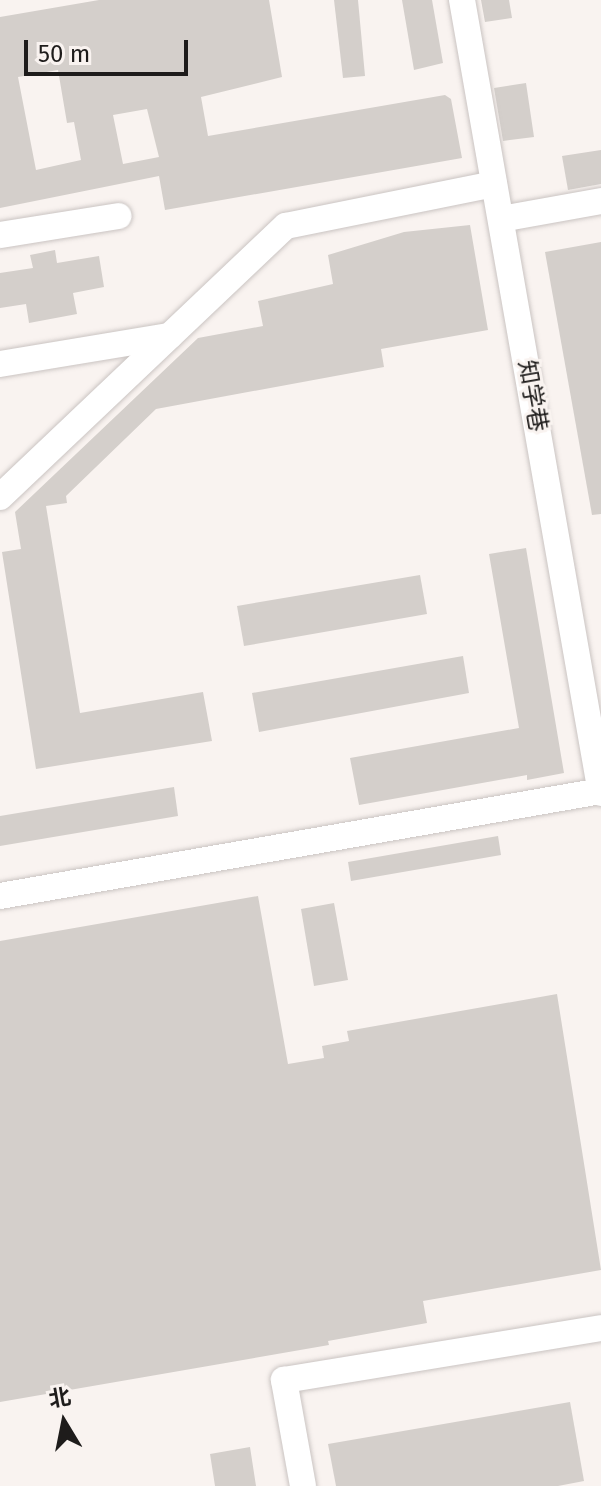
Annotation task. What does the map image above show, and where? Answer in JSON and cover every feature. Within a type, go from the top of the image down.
[{"type":"street","name":"知学巷","points":[[462,0],[601,792]]},
{"type":"street","points":[[0,497],[286,226],[494,184]]},
{"type":"street","points":[[501,219],[601,201]]},
{"type":"street","points":[[0,235],[118,216]]},
{"type":"street","points":[[0,364],[170,336]]},
{"type":"street","points":[[0,896],[601,792]]},
{"type":"street","points":[[303,1486],[284,1380],[601,1328]]},
{"type":"building","points":[[99,0],[269,0],[282,77],[201,97],[208,136],[445,95],[451,99],[462,158],[165,210],[159,176],[0,208],[0,17]],"holes":[[[58,70],[67,123],[74,122],[81,160],[36,170],[18,77]],[[147,109],[159,157],[123,164],[113,115]]]},
{"type":"building","points":[[334,0],[358,0],[365,76],[343,78]]},
{"type":"building","points":[[402,0],[432,0],[443,63],[414,70]]},
{"type":"building","points":[[481,0],[509,0],[512,18],[485,22]]},
{"type":"building","points":[[526,83],[534,137],[503,141],[494,88]]},
{"type":"building","points":[[601,150],[601,184],[568,190],[562,156]]},
{"type":"building","points":[[470,225],[488,330],[381,349],[384,367],[156,409],[66,496],[67,503],[46,506],[80,713],[203,692],[212,741],[36,769],[2,552],[21,549],[15,512],[198,338],[263,326],[258,301],[333,284],[328,255],[404,232]]},
{"type":"building","points":[[601,242],[601,514],[592,515],[545,252]]},
{"type":"building","points":[[55,250],[57,263],[99,256],[104,287],[73,293],[77,314],[29,323],[26,304],[0,308],[0,273],[33,268],[30,255]]},
{"type":"building","points":[[526,548],[564,773],[527,780],[527,775],[359,805],[350,758],[519,728],[489,554]]},
{"type":"building","points":[[420,575],[427,614],[244,646],[237,606]]},
{"type":"building","points":[[463,656],[469,693],[259,732],[252,693]]},
{"type":"building","points":[[174,787],[178,816],[0,846],[0,816]]},
{"type":"building","points":[[498,836],[501,855],[351,881],[348,862]]},
{"type":"building","points":[[258,896],[288,1064],[324,1058],[322,1046],[349,1041],[347,1031],[557,994],[601,1270],[423,1301],[427,1323],[328,1341],[329,1345],[0,1402],[0,941]]},
{"type":"building","points":[[334,903],[348,980],[314,986],[301,909]]},
{"type":"building","points":[[570,1402],[584,1481],[558,1486],[336,1486],[328,1444]]},
{"type":"building","points":[[250,1447],[256,1486],[215,1486],[210,1454]]}]
